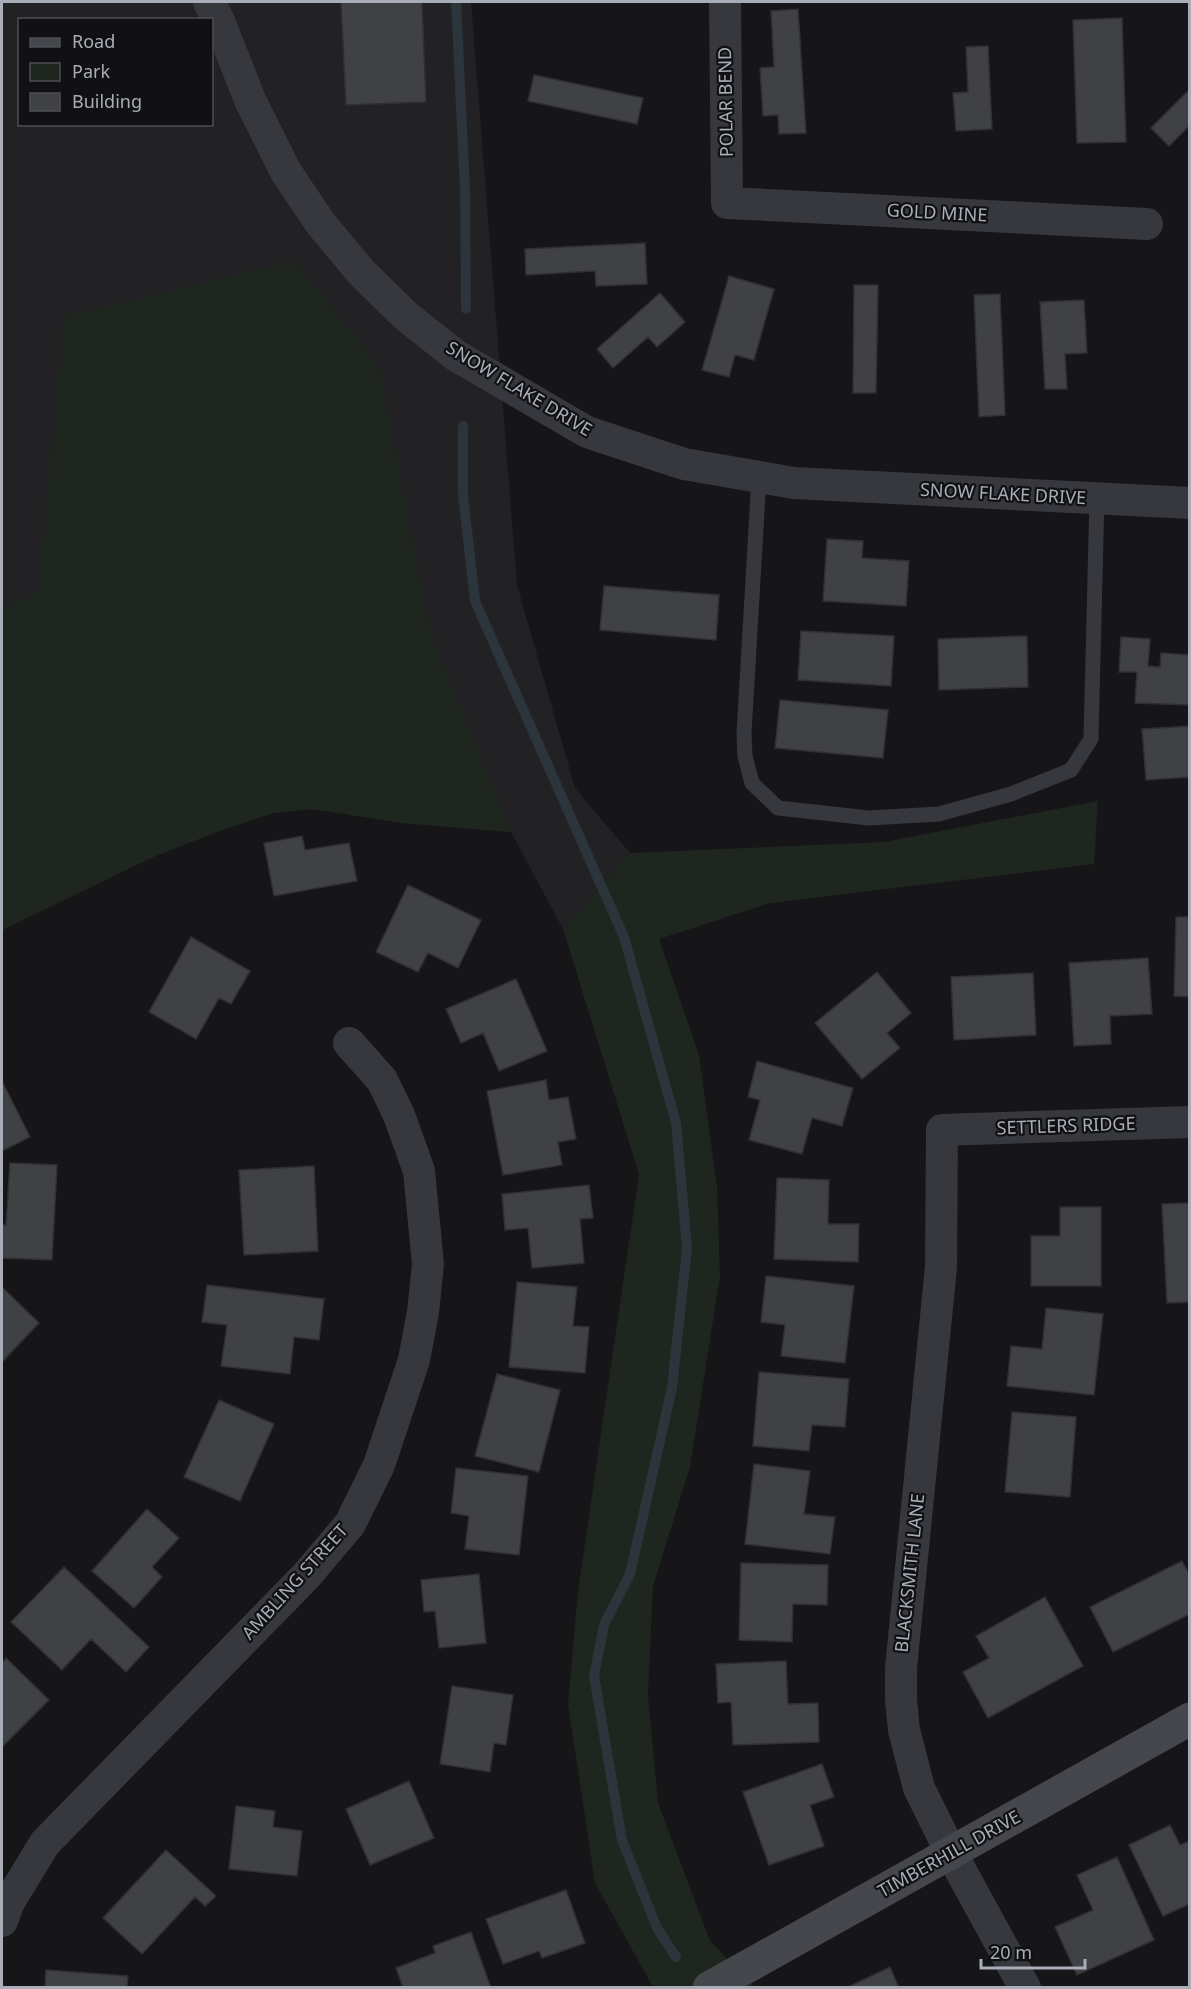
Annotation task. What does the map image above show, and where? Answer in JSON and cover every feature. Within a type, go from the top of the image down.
[{"type":"street","name":"SNOW FLAKE DRIVE","points":[[209,2],[219,21],[250,100],[286,172],[321,224],[361,272],[406,316],[455,355],[587,432],[684,464],[794,483],[1190,503]]},
{"type":"street","name":"POLAR BEND","points":[[725,2],[727,203]]},
{"type":"street","name":"GOLD MINE","points":[[727,203],[1148,224]]},
{"type":"street","name":"AMBLING STREET","points":[[2,1921],[9,1902],[45,1844],[306,1576],[350,1524],[379,1465],[414,1360],[423,1312],[428,1264],[419,1171],[399,1115],[382,1080],[349,1043]]},
{"type":"street","name":"SETTLERS RIDGE","points":[[942,1130],[1190,1122]]},
{"type":"street","name":"BLACKSMITH LANE","points":[[942,1130],[941,1267],[901,1668],[901,1700],[904,1730],[919,1788],[951,1853],[1025,1988]]},
{"type":"street","name":"TIMBERHILL DRIVE","points":[[709,1988],[1190,1719]]},
{"type":"lane","points":[[759,477],[744,733],[745,756],[752,783],[778,808],[869,818],[939,814],[1011,795],[1071,770],[1091,739],[1097,498]]},
{"type":"shaded area","points":[[2,2],[471,2],[517,585],[575,788],[630,853],[563,929],[511,832],[403,823],[312,809],[273,813],[153,857],[2,930]]},
{"type":"green space","points":[[295,261],[379,366],[430,631],[511,832],[403,823],[312,809],[273,813],[153,857],[2,930],[2,608],[38,591],[64,316]]},
{"type":"green space","points":[[1098,801],[1094,864],[770,903],[659,939],[699,1055],[717,1186],[720,1276],[690,1467],[653,1586],[648,1695],[658,1803],[710,1941],[755,1987],[653,1987],[595,1883],[568,1704],[578,1591],[639,1174],[563,929],[630,853],[884,842]]},
{"type":"building","points":[[341,2],[422,2],[426,102],[346,105]]},
{"type":"building","points":[[798,9],[806,133],[779,134],[778,115],[763,116],[760,68],[774,67],[771,11]]},
{"type":"building","points":[[1122,18],[1126,142],[1077,143],[1073,20]]},
{"type":"building","points":[[988,46],[992,129],[956,131],[953,93],[968,92],[966,47]]},
{"type":"building","points":[[534,75],[643,98],[637,124],[528,101]]},
{"type":"building","points":[[1190,89],[1190,125],[1169,146],[1151,128]]},
{"type":"building","points":[[645,243],[647,284],[596,286],[595,271],[526,275],[525,249]]},
{"type":"building","points":[[729,276],[774,289],[754,360],[735,355],[729,377],[702,370]]},
{"type":"building","points":[[854,285],[878,285],[876,393],[853,393]]},
{"type":"building","points":[[660,293],[685,322],[657,347],[648,337],[613,368],[597,349]]},
{"type":"building","points":[[1000,294],[1005,415],[979,417],[974,295]]},
{"type":"building","points":[[1084,300],[1087,353],[1065,354],[1067,389],[1045,389],[1040,302]]},
{"type":"building","points":[[827,539],[863,541],[862,558],[909,561],[906,606],[823,601]]},
{"type":"building","points":[[604,586],[719,595],[716,640],[600,630]]},
{"type":"building","points":[[801,631],[894,636],[891,686],[798,680]]},
{"type":"building","points":[[1027,636],[1028,687],[939,690],[938,639]]},
{"type":"building","points":[[1121,637],[1150,639],[1148,666],[1160,667],[1161,653],[1190,655],[1190,705],[1135,703],[1137,672],[1119,672]]},
{"type":"building","points":[[780,700],[888,710],[883,758],[775,748]]},
{"type":"building","points":[[1190,726],[1190,777],[1146,780],[1142,729]]},
{"type":"building","points":[[302,836],[305,850],[349,843],[357,881],[274,896],[264,843]]},
{"type":"building","points":[[408,885],[481,920],[458,968],[428,953],[418,972],[376,952]]},
{"type":"building","points":[[1176,917],[1190,917],[1190,997],[1174,996]]},
{"type":"building","points":[[191,937],[250,971],[231,1004],[219,998],[196,1039],[149,1012]]},
{"type":"building","points":[[1148,958],[1152,1014],[1110,1016],[1111,1044],[1074,1046],[1069,963]]},
{"type":"building","points":[[877,972],[911,1013],[887,1033],[900,1048],[862,1079],[815,1023]]},
{"type":"building","points":[[1033,973],[1036,1035],[954,1040],[951,977]]},
{"type":"building","points":[[516,979],[547,1051],[499,1071],[483,1033],[461,1043],[446,1009]]},
{"type":"building","points":[[757,1061],[853,1088],[842,1126],[812,1118],[802,1154],[749,1140],[760,1100],[748,1097]]},
{"type":"building","points":[[546,1080],[549,1100],[568,1097],[576,1139],[558,1142],[562,1165],[503,1175],[487,1091]]},
{"type":"building","points":[[2,1081],[30,1137],[2,1151]]},
{"type":"building","points":[[10,1163],[57,1165],[52,1260],[2,1258],[2,1225],[6,1225]]},
{"type":"building","points":[[314,1166],[318,1251],[244,1255],[239,1170]]},
{"type":"building","points":[[777,1178],[829,1180],[828,1224],[859,1224],[858,1262],[774,1259]]},
{"type":"building","points":[[589,1185],[593,1218],[580,1219],[584,1263],[532,1268],[528,1228],[505,1230],[502,1194]]},
{"type":"building","points":[[1190,1203],[1190,1302],[1167,1303],[1162,1204]]},
{"type":"building","points":[[1060,1207],[1101,1207],[1101,1286],[1031,1286],[1031,1236],[1060,1236]]},
{"type":"building","points":[[766,1276],[854,1286],[845,1363],[781,1356],[785,1325],[761,1322]]},
{"type":"building","points":[[517,1282],[577,1287],[573,1326],[589,1327],[585,1373],[509,1367]]},
{"type":"building","points":[[207,1285],[324,1299],[319,1340],[294,1337],[290,1374],[221,1366],[227,1325],[202,1322]]},
{"type":"building","points":[[2,1287],[39,1323],[2,1362]]},
{"type":"building","points":[[1046,1308],[1103,1314],[1094,1395],[1007,1386],[1011,1346],[1042,1349]]},
{"type":"building","points":[[759,1372],[849,1379],[845,1427],[812,1425],[809,1451],[753,1446]]},
{"type":"building","points":[[497,1374],[560,1390],[539,1472],[475,1456]]},
{"type":"building","points":[[219,1400],[274,1424],[240,1501],[184,1477]]},
{"type":"building","points":[[1012,1412],[1076,1417],[1070,1497],[1005,1492]]},
{"type":"building","points":[[754,1464],[810,1471],[804,1514],[835,1517],[830,1554],[745,1544]]},
{"type":"building","points":[[456,1468],[528,1476],[519,1555],[465,1549],[469,1516],[451,1513]]},
{"type":"building","points":[[147,1509],[179,1538],[152,1567],[162,1577],[134,1608],[92,1571]]},
{"type":"building","points":[[1182,1561],[1190,1576],[1190,1614],[1113,1652],[1090,1607]]},
{"type":"building","points":[[741,1563],[828,1565],[827,1605],[793,1604],[792,1642],[739,1640]]},
{"type":"building","points":[[64,1567],[149,1647],[126,1672],[91,1639],[62,1670],[11,1622]]},
{"type":"building","points":[[479,1574],[486,1643],[439,1648],[435,1611],[424,1612],[421,1580]]},
{"type":"building","points":[[1045,1597],[1083,1666],[988,1718],[963,1672],[989,1658],[976,1636]]},
{"type":"building","points":[[6,1658],[49,1700],[2,1747],[2,1663]]},
{"type":"building","points":[[786,1661],[788,1704],[818,1703],[819,1742],[733,1745],[731,1702],[718,1703],[716,1664]]},
{"type":"building","points":[[452,1686],[513,1695],[506,1745],[494,1743],[490,1772],[440,1764]]},
{"type":"building","points":[[822,1764],[834,1797],[810,1805],[824,1846],[769,1865],[743,1792]]},
{"type":"building","points":[[409,1781],[434,1838],[370,1865],[346,1809]]},
{"type":"building","points":[[236,1806],[275,1811],[273,1827],[302,1831],[297,1876],[229,1869]]},
{"type":"building","points":[[1170,1825],[1180,1845],[1190,1841],[1190,1904],[1163,1916],[1129,1845]]},
{"type":"building","points":[[166,1850],[216,1896],[205,1906],[195,1897],[142,1954],[103,1918]]},
{"type":"building","points":[[1117,1857],[1154,1940],[1077,1975],[1055,1927],[1093,1910],[1077,1875]]},
{"type":"building","points":[[566,1890],[585,1943],[542,1958],[539,1951],[503,1964],[486,1919]]},
{"type":"building","points":[[471,1932],[491,1988],[403,1988],[396,1968],[435,1953],[433,1946]]},
{"type":"building","points":[[890,1967],[899,1988],[846,1988]]},
{"type":"building","points":[[46,1970],[128,1976],[127,1988],[45,1988]]},
{"type":"waterway","points":[[456,2],[465,190],[466,309]]},
{"type":"waterway","points":[[463,426],[463,495],[475,601],[624,937],[676,1123],[687,1248],[672,1388],[630,1574],[604,1625],[594,1676],[622,1840],[657,1928],[676,1957]]}]
